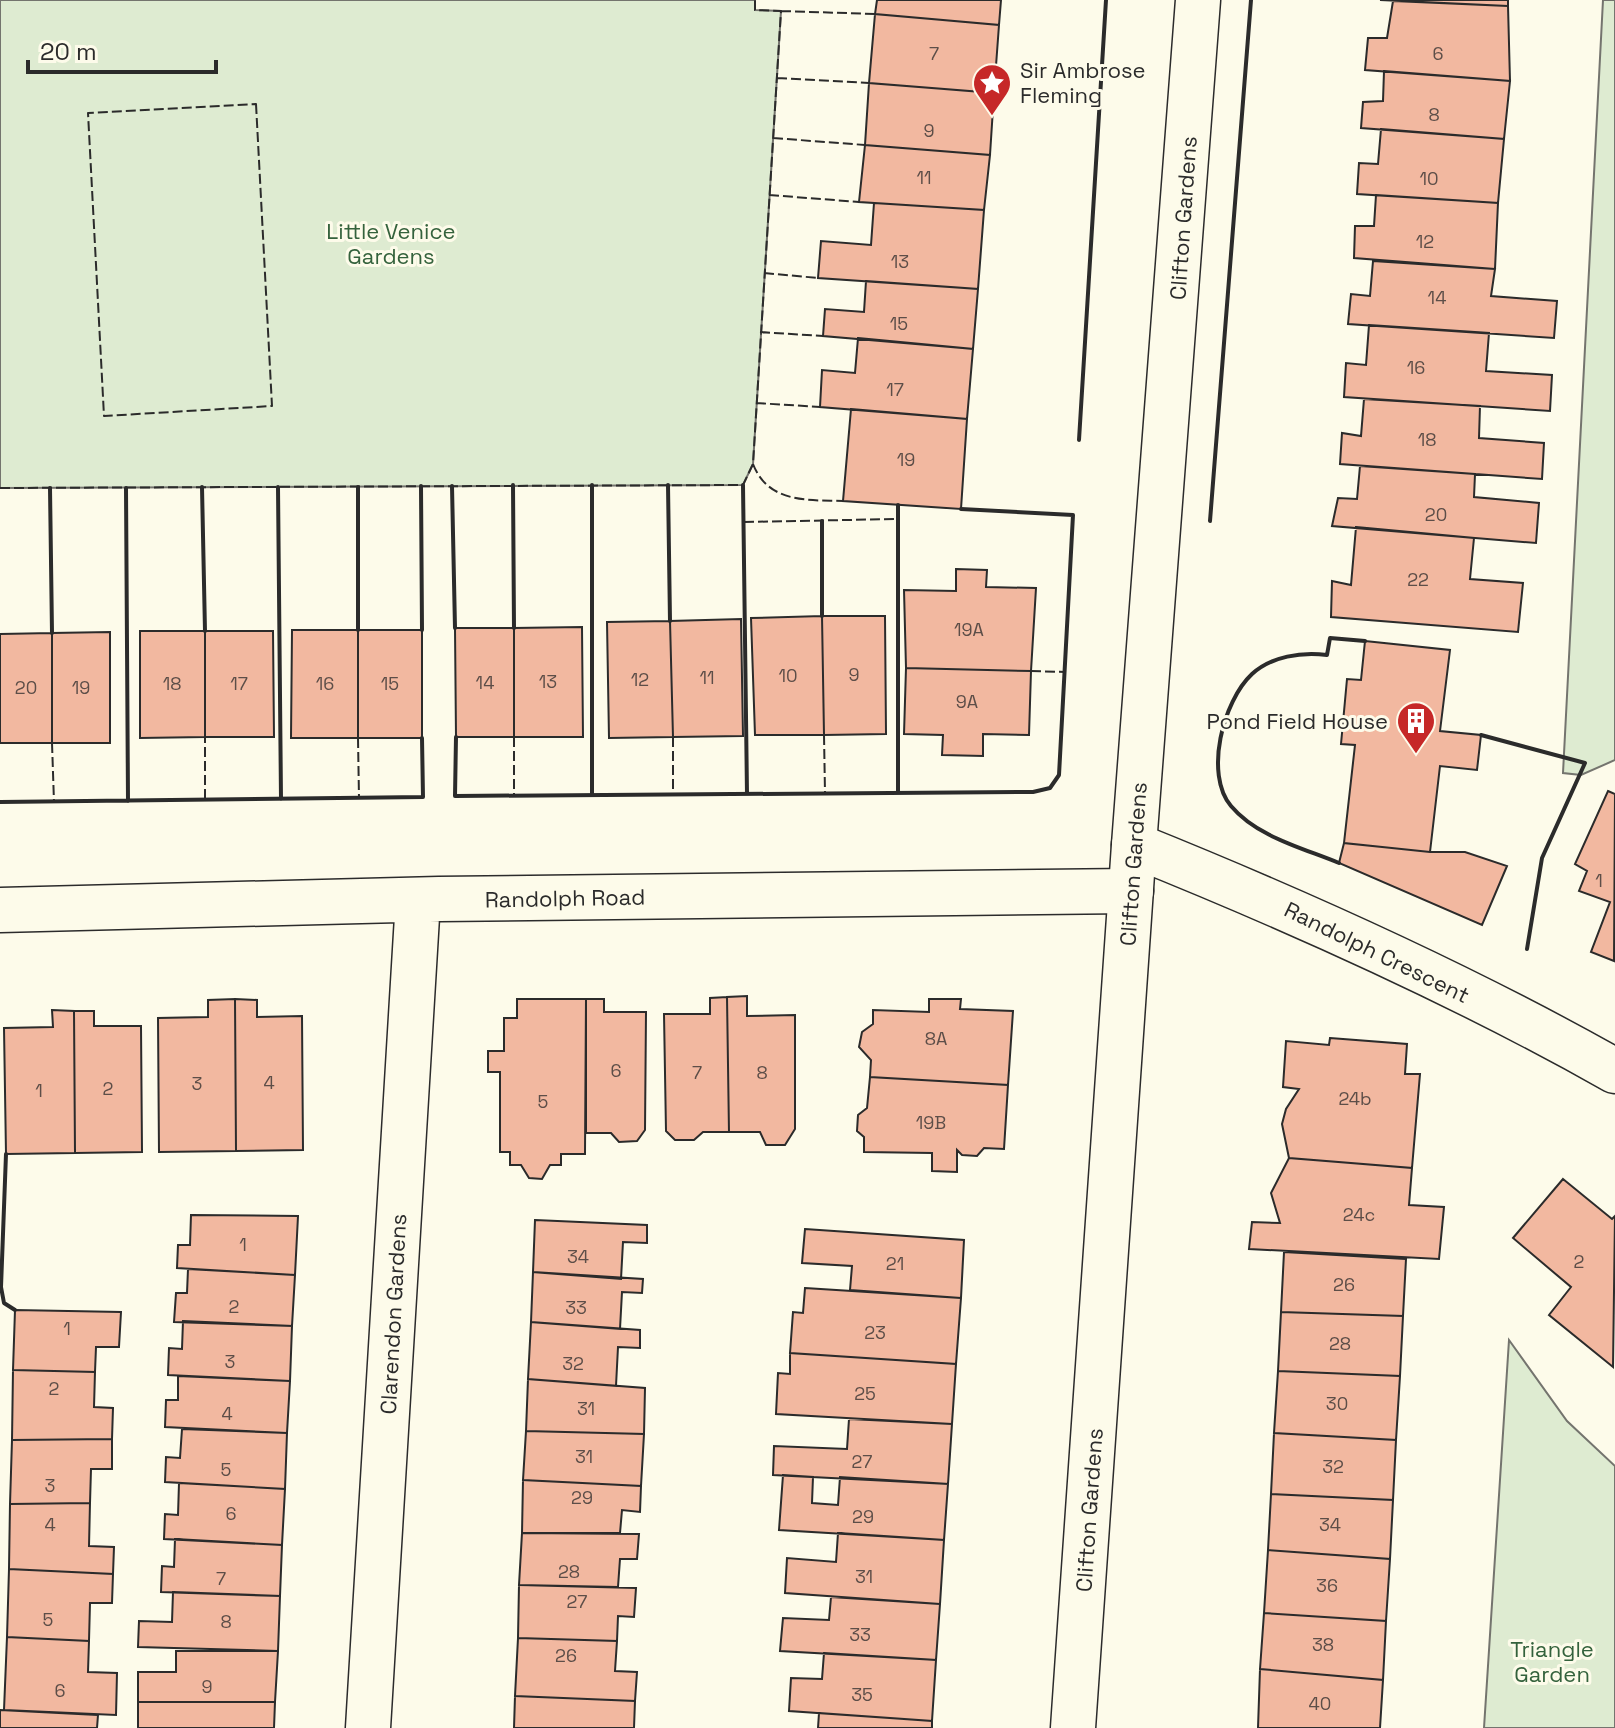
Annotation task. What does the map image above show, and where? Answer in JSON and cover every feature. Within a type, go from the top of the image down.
[{"type":"street","name":"Clifton Gardens","points":[[1073,1728],[1134,845],[1198,0]]},
{"type":"street","name":"Randolph Crescent","points":[[1134,845],[1299,912],[1558,1039],[1615,1071]]},
{"type":"street","name":"Randolph Road","points":[[0,910],[418,900],[1131,891]]},
{"type":"street","name":"Clarendon Gardens","points":[[368,1728],[418,900]]},
{"type":"green space","name":"Little Venice Gardens","points":[[0,0],[755,0],[755,10],[781,11],[753,464],[743,485],[0,488]]},
{"type":"green space","points":[[1603,0],[1615,0],[1615,760],[1581,775],[1563,773]]},
{"type":"green space","name":"Triangle Garden","points":[[1509,1340],[1567,1421],[1615,1466],[1615,1728],[1484,1728]]},
{"type":"building","points":[[877,0],[1001,0],[999,25],[875,14]]},
{"type":"building","points":[[1380,0],[1508,0],[1508,6]]},
{"type":"building","points":[[1393,1],[1508,6],[1510,81],[1365,70],[1368,38],[1387,38]]},
{"type":"building","points":[[875,14],[999,25],[994,93],[869,83]]},
{"type":"building","points":[[1384,71],[1510,81],[1504,139],[1361,128],[1363,102],[1383,101]]},
{"type":"building","points":[[869,83],[994,93],[990,155],[865,145]]},
{"type":"building","points":[[1381,129],[1504,139],[1498,203],[1357,194],[1359,163],[1378,164]]},
{"type":"building","points":[[865,145],[990,155],[984,210],[859,202]]},
{"type":"building","points":[[1376,195],[1498,203],[1495,269],[1354,258],[1355,226],[1374,226]]},
{"type":"building","points":[[874,203],[984,210],[978,289],[818,278],[821,241],[871,245]]},
{"type":"building","points":[[1373,261],[1495,269],[1491,296],[1557,301],[1554,338],[1348,324],[1351,294],[1370,296]]},
{"type":"building","points":[[866,281],[978,289],[973,349],[823,336],[825,309],[864,312]]},
{"type":"building","points":[[1369,325],[1489,333],[1486,371],[1552,375],[1550,411],[1344,397],[1346,363],[1366,365]]},
{"type":"building","points":[[858,338],[973,349],[967,419],[820,407],[822,370],[855,373]]},
{"type":"building","points":[[1364,399],[1480,406],[1479,438],[1544,443],[1542,479],[1340,464],[1342,433],[1361,436]]},
{"type":"building","points":[[851,409],[967,419],[961,509],[843,501]]},
{"type":"building","points":[[1360,466],[1475,474],[1474,497],[1539,503],[1536,543],[1332,526],[1338,498],[1357,499]]},
{"type":"building","points":[[1356,527],[1474,538],[1470,579],[1523,583],[1518,632],[1331,617],[1332,581],[1351,585]]},
{"type":"building","points":[[956,569],[987,570],[986,587],[1036,588],[1031,671],[906,668],[904,590],[956,591]]},
{"type":"building","points":[[822,616],[824,735],[755,735],[751,618]]},
{"type":"building","points":[[822,616],[885,616],[886,734],[824,735]]},
{"type":"building","points":[[741,619],[743,736],[673,737],[670,621]]},
{"type":"building","points":[[670,621],[673,737],[609,738],[607,622]]},
{"type":"building","points":[[582,627],[583,737],[514,737],[514,628]]},
{"type":"building","points":[[455,628],[514,628],[514,737],[456,737]]},
{"type":"building","points":[[292,630],[358,630],[358,738],[291,738]]},
{"type":"building","points":[[358,630],[422,630],[422,738],[358,738]]},
{"type":"building","points":[[140,631],[205,631],[205,737],[140,738]]},
{"type":"building","points":[[205,631],[273,631],[274,737],[205,737]]},
{"type":"building","points":[[110,632],[110,743],[52,743],[52,633]]},
{"type":"building","points":[[52,633],[52,743],[0,743],[0,634]]},
{"type":"building","name":"Pond Field House","points":[[1365,641],[1450,650],[1440,731],[1481,735],[1477,770],[1440,766],[1430,852],[1344,843],[1355,745],[1341,744],[1347,679],[1361,680]]},
{"type":"building","points":[[906,668],[1031,671],[1029,735],[983,734],[983,756],[942,755],[943,735],[904,734]]},
{"type":"building","points":[[1608,791],[1615,794],[1614,961],[1591,952],[1610,902],[1579,891],[1587,871],[1575,864]]},
{"type":"building","points":[[1344,843],[1430,852],[1465,852],[1507,866],[1482,925],[1339,863]]},
{"type":"building","points":[[747,996],[747,1016],[795,1015],[795,1129],[785,1145],[766,1145],[760,1132],[729,1132],[727,997]]},
{"type":"building","points":[[727,997],[729,1132],[703,1132],[694,1140],[675,1140],[666,1131],[664,1014],[710,1014],[710,998]]},
{"type":"building","points":[[235,999],[236,1151],[159,1152],[158,1018],[208,1017],[208,1000]]},
{"type":"building","points":[[235,999],[257,1000],[257,1017],[302,1016],[303,1150],[236,1151]]},
{"type":"building","points":[[517,999],[586,999],[585,1154],[561,1154],[561,1165],[550,1165],[542,1179],[529,1178],[521,1165],[510,1165],[510,1152],[500,1152],[500,1072],[488,1072],[488,1051],[504,1051],[504,1018],[517,1018]]},
{"type":"building","points":[[586,999],[604,999],[604,1012],[646,1012],[645,1130],[637,1141],[619,1142],[611,1133],[586,1133]]},
{"type":"building","points":[[929,999],[961,999],[960,1009],[1013,1011],[1008,1085],[870,1077],[871,1060],[859,1047],[862,1032],[873,1024],[873,1010],[929,1012]]},
{"type":"building","points":[[52,1010],[74,1011],[75,1153],[6,1154],[4,1028],[53,1027]]},
{"type":"building","points":[[74,1011],[94,1011],[94,1026],[141,1026],[142,1152],[75,1153]]},
{"type":"building","points":[[1330,1038],[1407,1044],[1405,1074],[1420,1074],[1412,1168],[1289,1158],[1282,1124],[1286,1109],[1299,1089],[1283,1087],[1286,1041],[1329,1045]]},
{"type":"building","points":[[870,1077],[1008,1085],[1004,1149],[984,1148],[977,1156],[962,1155],[957,1150],[957,1172],[932,1171],[932,1153],[864,1152],[864,1137],[857,1131],[858,1115],[867,1108]]},
{"type":"building","points":[[1289,1158],[1412,1168],[1409,1205],[1444,1207],[1439,1259],[1249,1249],[1252,1222],[1280,1223],[1271,1193]]},
{"type":"building","points":[[1563,1179],[1612,1219],[1615,1216],[1613,1367],[1549,1315],[1571,1287],[1513,1238]]},
{"type":"building","points":[[191,1215],[298,1216],[295,1275],[177,1268],[178,1245],[190,1245]]},
{"type":"building","points":[[535,1220],[647,1225],[647,1243],[623,1242],[621,1279],[533,1272]]},
{"type":"building","points":[[805,1229],[964,1240],[961,1298],[850,1290],[852,1266],[802,1263]]},
{"type":"building","points":[[1284,1252],[1406,1259],[1403,1316],[1281,1312]]},
{"type":"building","points":[[188,1269],[295,1275],[292,1326],[174,1322],[176,1293],[187,1293]]},
{"type":"building","points":[[533,1272],[643,1279],[642,1293],[622,1292],[620,1329],[531,1322]]},
{"type":"building","points":[[805,1288],[961,1298],[956,1364],[790,1353],[793,1312],[803,1313]]},
{"type":"building","points":[[15,1310],[121,1312],[119,1347],[96,1347],[95,1372],[13,1370]]},
{"type":"building","points":[[1281,1312],[1403,1316],[1400,1376],[1278,1371]]},
{"type":"building","points":[[183,1321],[292,1326],[290,1381],[168,1375],[169,1348],[182,1349]]},
{"type":"building","points":[[531,1322],[640,1330],[640,1348],[618,1347],[616,1386],[528,1379]]},
{"type":"building","points":[[790,1353],[956,1364],[952,1424],[776,1414],[778,1373],[790,1374]]},
{"type":"building","points":[[13,1370],[95,1372],[94,1407],[113,1408],[112,1439],[12,1440]]},
{"type":"building","points":[[1278,1371],[1400,1376],[1396,1440],[1274,1433]]},
{"type":"building","points":[[178,1376],[290,1381],[287,1433],[165,1427],[166,1400],[178,1400]]},
{"type":"building","points":[[528,1379],[645,1388],[644,1434],[526,1431]]},
{"type":"building","points":[[849,1419],[952,1424],[948,1484],[773,1475],[774,1446],[847,1449]]},
{"type":"building","points":[[182,1429],[287,1433],[285,1489],[165,1482],[166,1457],[180,1458]]},
{"type":"building","points":[[526,1431],[644,1434],[641,1486],[523,1480]]},
{"type":"building","points":[[1274,1433],[1396,1440],[1393,1500],[1271,1494]]},
{"type":"building","points":[[112,1439],[112,1469],[91,1469],[90,1503],[10,1504],[12,1440]]},
{"type":"building","points":[[783,1475],[813,1477],[812,1503],[838,1505],[840,1477],[948,1484],[944,1540],[779,1530]]},
{"type":"building","points":[[523,1480],[641,1486],[640,1512],[622,1510],[620,1533],[522,1533]]},
{"type":"building","points":[[179,1483],[285,1489],[282,1545],[164,1539],[165,1514],[178,1515]]},
{"type":"building","points":[[1271,1494],[1393,1500],[1390,1559],[1268,1550]]},
{"type":"building","points":[[90,1503],[89,1546],[114,1547],[113,1574],[9,1569],[10,1504]]},
{"type":"building","points":[[522,1533],[639,1534],[637,1559],[620,1559],[618,1587],[519,1585]]},
{"type":"building","points":[[838,1533],[944,1540],[940,1604],[785,1593],[787,1558],[836,1562]]},
{"type":"building","points":[[175,1539],[282,1545],[280,1596],[161,1592],[162,1566],[174,1567]]},
{"type":"building","points":[[1268,1550],[1390,1559],[1386,1621],[1264,1613]]},
{"type":"building","points":[[9,1569],[113,1574],[112,1603],[90,1603],[89,1641],[7,1637]]},
{"type":"building","points":[[519,1585],[636,1588],[634,1617],[618,1616],[617,1641],[518,1638]]},
{"type":"building","points":[[173,1592],[280,1596],[278,1651],[138,1647],[139,1621],[172,1622]]},
{"type":"building","points":[[831,1597],[940,1604],[936,1660],[780,1651],[783,1618],[829,1620]]},
{"type":"building","points":[[1264,1613],[1386,1621],[1383,1680],[1260,1669]]},
{"type":"building","points":[[7,1637],[89,1641],[88,1672],[117,1673],[116,1715],[4,1710]]},
{"type":"building","points":[[518,1638],[617,1641],[615,1671],[637,1672],[635,1701],[515,1696]]},
{"type":"building","points":[[176,1651],[278,1651],[275,1702],[138,1702],[138,1672],[176,1672]]},
{"type":"building","points":[[824,1653],[936,1660],[932,1721],[789,1711],[791,1678],[822,1679]]},
{"type":"building","points":[[1260,1669],[1383,1680],[1380,1728],[1258,1728]]},
{"type":"building","points":[[515,1696],[635,1701],[634,1728],[514,1728]]},
{"type":"building","points":[[138,1702],[275,1702],[274,1728],[138,1728]]},
{"type":"building","points":[[0,1710],[98,1715],[97,1728],[0,1728]]},
{"type":"building","points":[[819,1713],[932,1721],[932,1728],[818,1728]]},
{"type":"fence","points":[[0,488],[743,485],[753,464],[781,11],[755,10],[755,0]]},
{"type":"fence","points":[[781,11],[875,14]]},
{"type":"fence","points":[[777,78],[869,83]]},
{"type":"fence","points":[[256,104],[272,406],[104,416],[88,113],[256,104]]},
{"type":"fence","points":[[773,138],[865,145]]},
{"type":"fence","points":[[769,195],[859,202]]},
{"type":"fence","points":[[764,273],[818,278]]},
{"type":"fence","points":[[760,332],[823,336]]},
{"type":"fence","points":[[756,403],[820,407]]},
{"type":"fence","points":[[753,464],[768,486],[779,493],[803,499],[843,501]]},
{"type":"fence","points":[[744,522],[898,519]]},
{"type":"fence","points":[[1031,671],[1066,672]]},
{"type":"fence","points":[[824,735],[825,793]]},
{"type":"fence","points":[[205,737],[205,799]]},
{"type":"fence","points":[[514,737],[514,796]]},
{"type":"fence","points":[[673,737],[673,794]]},
{"type":"fence","points":[[358,738],[359,798]]},
{"type":"fence","points":[[52,743],[54,802]]},
{"type":"wall","points":[[1079,440],[1106,0]]},
{"type":"wall","points":[[1210,521],[1251,0]]},
{"type":"wall","points":[[513,485],[514,628]]},
{"type":"wall","points":[[592,485],[592,795]]},
{"type":"wall","points":[[668,485],[670,621]]},
{"type":"wall","points":[[743,485],[747,794]]},
{"type":"wall","points":[[421,486],[422,630]]},
{"type":"wall","points":[[452,486],[455,628]]},
{"type":"wall","points":[[202,487],[205,631]]},
{"type":"wall","points":[[278,487],[281,799]]},
{"type":"wall","points":[[358,487],[358,630]]},
{"type":"wall","points":[[50,488],[52,633]]},
{"type":"wall","points":[[126,488],[128,801]]},
{"type":"wall","points":[[898,505],[898,793]]},
{"type":"wall","points":[[456,737],[455,796],[1033,792],[1050,788],[1059,775],[1073,515],[961,509]]},
{"type":"wall","points":[[822,521],[822,616]]},
{"type":"wall","points":[[1339,863],[1267,834],[1231,806],[1219,776],[1220,738],[1225,719],[1242,686],[1260,668],[1287,657],[1327,655],[1330,638],[1365,641]]},
{"type":"wall","points":[[1481,735],[1585,763],[1542,858],[1527,949]]},
{"type":"wall","points":[[0,802],[423,797],[422,738]]},
{"type":"wall","points":[[6,1154],[1,1287],[4,1303],[15,1310]]},
{"type":"place","name":"Sir Ambrose Fleming","points":[[992,117]]},
{"type":"place","name":"Pond Field House","points":[[1416,755]]}]
